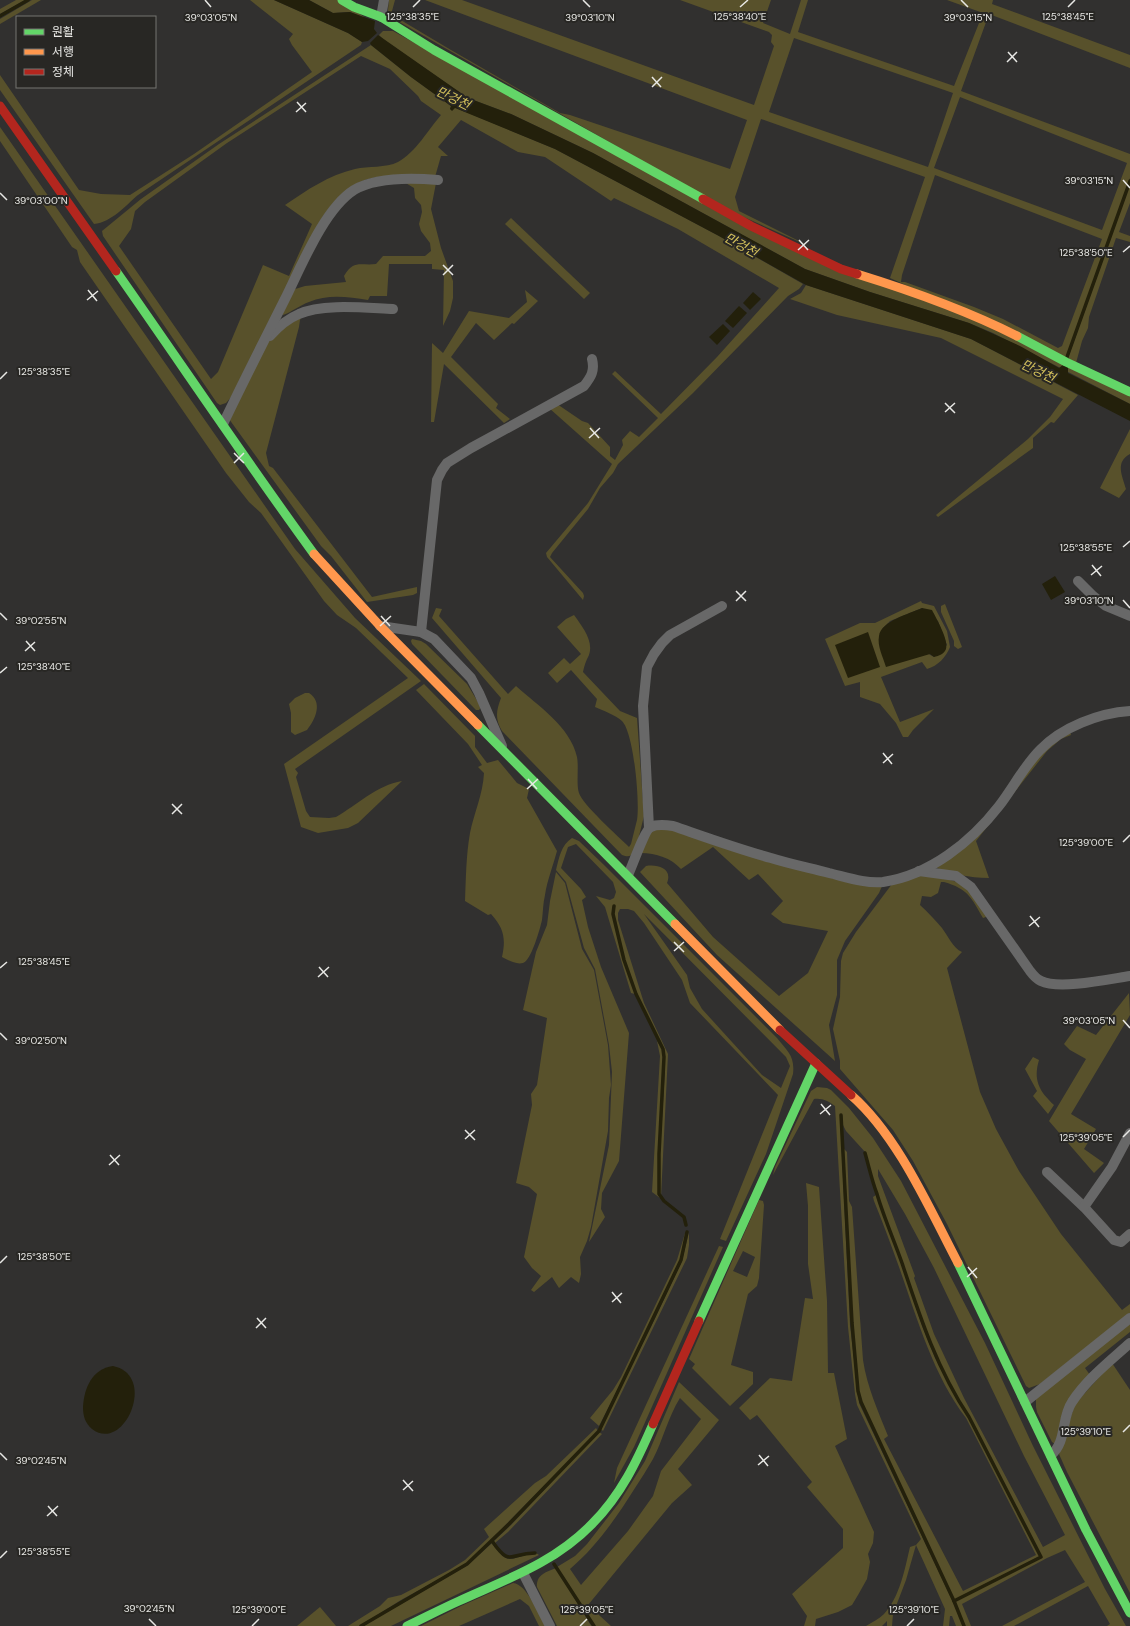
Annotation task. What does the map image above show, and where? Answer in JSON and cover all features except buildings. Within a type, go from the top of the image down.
[{"type":"main road","points":[[342,0],[354,7],[381,17],[434,50],[751,226],[841,269],[890,284],[986,320],[1066,362],[1130,392]]},
{"type":"main road","points":[[0,106],[223,424],[259,479],[315,556],[380,626],[628,875],[736,986],[816,1064],[856,1099],[883,1130],[897,1150],[964,1274],[1052,1455],[1086,1530],[1130,1613]]},
{"type":"main road","points":[[407,1626],[523,1573],[564,1548],[592,1524],[620,1488],[635,1465],[816,1064]]},
{"type":"street","points":[[381,17],[384,0]]},
{"type":"street","points":[[223,424],[323,225],[332,212],[347,196],[360,188],[382,181],[425,179],[438,180]]},
{"type":"street","points":[[262,344],[284,322],[309,310],[328,308],[393,309]]},
{"type":"street","points":[[421,632],[437,480],[442,470],[447,463],[471,448],[584,386],[592,376],[594,368],[592,359]]},
{"type":"street","points":[[1078,581],[1106,606],[1130,616]]},
{"type":"street","points":[[649,828],[643,706],[647,667],[658,649],[670,635],[722,606]]},
{"type":"street","points":[[380,626],[421,632],[434,639],[471,678],[504,751]]},
{"type":"street","points":[[628,875],[646,831],[649,828],[662,825],[673,826],[770,858],[864,881],[882,882],[918,871],[945,857],[965,842],[985,823],[1031,761],[1040,750],[1053,739],[1069,729],[1088,721],[1120,711],[1130,711]]},
{"type":"street","points":[[918,871],[956,876],[971,887],[1030,971],[1042,982],[1050,984],[1073,983],[1130,976]]},
{"type":"street","points":[[1084,1207],[1112,1167],[1130,1133]]},
{"type":"street","points":[[1047,1172],[1084,1207],[1114,1240],[1121,1242],[1130,1234]]},
{"type":"street","points":[[1025,1402],[1130,1318]]},
{"type":"street","points":[[1052,1455],[1060,1446],[1065,1421],[1071,1402],[1098,1372],[1130,1342]]},
{"type":"street","points":[[523,1573],[550,1626]]},
{"type":"shaded area","points":[[16,0],[25,0],[0,14],[0,9]]},
{"type":"shaded area","points":[[32,0],[41,0],[0,24],[0,19]]},
{"type":"shaded area","points":[[250,0],[274,0],[348,33],[362,42],[361,45],[138,195],[112,217],[101,223],[94,224],[0,90],[0,75],[79,190],[101,194],[130,195],[194,154],[312,72],[289,39],[293,34]]},
{"type":"shaded area","points":[[309,0],[340,0],[364,17],[350,12],[333,13]]},
{"type":"shaded area","points":[[389,0],[395,0],[392,11],[394,16],[560,113],[570,115],[730,169],[747,120],[425,0],[462,0],[754,105],[774,46],[771,42],[772,35],[769,32],[680,0],[771,0],[763,23],[790,34],[801,0],[808,0],[798,32],[954,86],[983,13],[947,0],[993,0],[992,4],[1130,55],[1130,68],[989,14],[961,91],[1130,154],[1130,178],[1066,358],[890,278],[925,177],[761,119],[735,197],[739,211],[811,247],[730,211],[389,16]],"holes":[[[794,38],[953,93],[928,167],[769,112]],[[960,97],[1127,163],[1102,230],[934,168]],[[935,175],[1102,239],[1062,346],[1058,348],[1003,319],[974,307],[905,282],[901,282]]]},
{"type":"shaded area","points":[[383,31],[393,31],[750,228],[965,314],[1130,394],[1130,404],[993,333],[969,323],[870,292],[805,269],[593,153],[511,114],[468,98],[384,40],[379,35]]},
{"type":"shaded area","points":[[371,45],[451,106],[450,109],[452,110],[454,107],[555,149],[719,236],[803,284],[799,289],[788,296],[693,393],[618,464],[613,473],[600,488],[588,509],[552,553],[550,557],[583,593],[583,600],[547,557],[546,553],[588,503],[612,464],[549,408],[557,404],[582,421],[588,423],[610,447],[610,456],[615,460],[623,445],[622,440],[630,431],[639,437],[658,418],[612,374],[615,371],[661,414],[717,357],[779,288],[678,229],[614,198],[611,201],[545,157],[518,152],[461,120],[438,147],[448,156],[441,156],[435,177],[383,176],[369,179],[344,192],[332,204],[320,221],[233,395],[226,403],[220,405],[217,403],[103,236],[102,231],[141,199],[219,144]],"holes":[[[361,56],[390,69],[418,96],[421,101],[441,115],[416,147],[398,162],[388,165],[355,169],[336,175],[285,205],[312,224],[289,276],[263,265],[218,372],[211,379],[119,246],[131,229],[135,211],[145,202],[227,143]]]},
{"type":"shaded area","points":[[0,127],[295,549],[355,618],[421,681],[295,769],[298,773],[296,777],[306,811],[310,817],[336,817],[376,791],[393,783],[402,781],[358,823],[348,828],[318,833],[301,827],[284,764],[408,678],[356,628],[337,615],[324,601],[261,513],[249,502],[226,473],[80,262],[77,250],[72,247],[0,141]]},
{"type":"shaded area","points":[[404,182],[436,183],[431,209],[441,248],[453,281],[453,298],[450,311],[443,326],[444,270],[432,269],[432,264],[389,264],[387,296],[370,296],[368,300],[346,297],[316,299],[283,315],[282,313],[292,290],[305,286],[346,282],[344,276],[351,267],[358,264],[376,264],[383,256],[425,256],[431,251],[430,243],[421,231],[419,224],[422,212],[421,205],[415,198],[414,188]]},
{"type":"shaded area","points":[[1130,184],[1130,203],[1119,232],[1130,236],[1130,242],[1116,238],[1089,317],[1088,328],[1082,341],[1076,363],[1068,358]]},
{"type":"shaded area","points":[[511,218],[590,293],[584,299],[505,224]]},
{"type":"shaded area","points":[[806,285],[971,339],[1078,395],[1054,423],[1051,422],[1033,438],[1033,448],[938,517],[936,515],[1028,439],[1050,417],[1063,399],[941,338],[837,315],[790,299],[801,293]]},
{"type":"shaded area","points":[[525,290],[538,301],[514,324],[512,323],[494,340],[476,323],[451,357],[498,404],[496,408],[510,419],[504,423],[444,364],[434,422],[431,422],[432,343],[443,353],[469,311],[509,318],[527,302]]},
{"type":"shaded area","points":[[302,316],[266,453],[269,466],[273,468],[372,597],[417,587],[417,593],[413,595],[367,602],[331,556],[321,546],[229,419],[269,338]]},
{"type":"shaded area","points":[[1130,429],[1130,454],[1125,457],[1121,465],[1126,489],[1119,498],[1100,488]]},
{"type":"shaded area","points":[[921,601],[922,603],[934,606],[947,631],[950,647],[944,658],[931,668],[927,669],[922,662],[881,677],[900,722],[934,709],[908,737],[903,737],[896,723],[880,704],[860,697],[860,682],[845,686],[825,639],[860,623],[875,623]],"holes":[[[922,608],[938,621],[947,645],[934,657],[883,628],[890,621]]]},
{"type":"shaded area","points":[[945,604],[962,647],[958,649],[954,646],[954,641],[941,612],[941,606]]},
{"type":"shaded area","points":[[436,608],[442,609],[439,616],[508,694],[516,686],[552,717],[560,726],[568,736],[577,757],[579,793],[587,805],[629,847],[637,820],[638,799],[633,753],[626,728],[622,721],[595,707],[597,699],[571,670],[557,683],[548,673],[564,658],[570,664],[581,654],[557,627],[566,619],[574,615],[589,639],[590,644],[589,655],[583,672],[620,711],[637,718],[644,816],[635,852],[633,854],[629,856],[622,855],[502,731],[498,723],[497,715],[501,698],[432,618]]},
{"type":"shaded area","points":[[412,639],[426,644],[467,684],[481,707],[479,710],[476,710],[412,644]]},
{"type":"shaded area","points":[[424,684],[475,736],[475,747],[487,763],[498,760],[517,783],[529,789],[527,798],[557,851],[546,890],[542,920],[535,944],[529,957],[523,963],[515,963],[502,957],[504,939],[499,924],[491,914],[488,915],[465,901],[466,867],[469,842],[482,788],[484,773],[478,767],[482,765],[468,744],[416,690]]},
{"type":"shaded area","points":[[305,693],[309,693],[316,701],[317,711],[307,730],[295,735],[291,732],[291,713],[289,704],[295,698]]},
{"type":"shaded area","points":[[1070,732],[1071,735],[1061,739],[1047,751],[976,841],[989,878],[961,875],[934,867],[961,848],[1046,749]]},
{"type":"shaded area","points":[[666,828],[883,884],[879,893],[845,941],[837,960],[837,995],[829,1025],[835,1061],[717,955],[640,872],[646,866],[663,868],[668,874],[667,883],[713,937],[779,996],[808,973],[828,931],[783,923],[771,914],[783,901],[758,874],[749,880],[713,847],[681,869],[673,862],[663,857],[641,853],[651,831]]},
{"type":"shaded area","points":[[572,838],[579,841],[603,864],[777,1038],[792,1058],[793,1074],[766,1154],[726,1241],[720,1239],[778,1095],[690,1003],[682,980],[644,923],[634,911],[620,909],[618,913],[618,920],[644,1003],[668,1054],[661,1197],[659,1189],[660,1154],[665,1057],[663,1049],[636,993],[625,960],[614,914],[615,907],[613,906],[612,914],[624,960],[635,994],[631,993],[605,907],[596,896],[610,900],[614,898],[616,892],[613,882],[576,844],[568,847],[561,868],[581,889],[586,897],[582,900],[588,927],[601,967],[629,1033],[619,1161],[602,1193],[601,1209],[605,1217],[589,1242],[609,1145],[612,1072],[609,1045],[595,969],[584,948],[566,882],[556,870],[561,852],[568,841]],"holes":[[[644,914],[786,1057],[790,1066],[781,1088],[762,1075],[702,1009],[690,988],[687,975]]]},
{"type":"shaded area","points":[[556,872],[565,883],[582,949],[594,970],[608,1045],[611,1085],[608,1131],[591,1227],[580,1257],[581,1274],[579,1283],[571,1277],[559,1288],[552,1277],[534,1292],[531,1290],[541,1276],[532,1268],[524,1257],[537,1194],[529,1187],[516,1183],[532,1105],[531,1094],[537,1085],[547,1018],[523,1010],[536,952],[547,925]]},
{"type":"shaded area","points":[[914,875],[933,875],[964,884],[989,916],[983,918],[972,899],[964,891],[944,882],[941,882],[938,893],[931,897],[922,896],[920,905],[942,928],[953,945],[962,952],[947,968],[980,1092],[996,1129],[1019,1171],[1061,1234],[1122,1310],[1130,1304],[1130,1313],[1040,1384],[1029,1388],[1026,1386],[947,1224],[913,1161],[893,1130],[840,1069],[840,1061],[833,1029],[840,997],[841,961],[843,953],[856,932],[895,880]]},
{"type":"shaded area","points":[[1129,993],[1130,1015],[1071,1114],[1096,1129],[1084,1149],[1104,1163],[1094,1173],[1049,1121],[1086,1059],[1070,1050],[1064,1044],[1077,1026],[1096,1035]]},
{"type":"shaded area","points":[[657,1041],[662,1049],[664,1057],[658,1154],[658,1189],[660,1198],[652,1192],[660,1056]]},
{"type":"shaded area","points":[[1033,1057],[1039,1060],[1037,1067],[1037,1079],[1041,1090],[1054,1105],[1048,1114],[1033,1096],[1037,1091],[1025,1069]]},
{"type":"shaded area","points":[[817,1087],[827,1088],[831,1090],[849,1108],[873,1138],[901,1181],[985,1343],[1033,1446],[1105,1589],[1126,1626],[1107,1626],[1110,1624],[1088,1586],[1014,1626],[1002,1626],[1085,1582],[1065,1550],[1047,1558],[962,1604],[971,1626],[965,1626],[955,1601],[1041,1556],[969,1416],[960,1403],[936,1357],[923,1325],[902,1261],[877,1194],[866,1153],[846,1131],[843,1125],[842,1114],[840,1115],[850,1325],[859,1403],[963,1626],[956,1626],[952,1616],[950,1616],[949,1626],[943,1626],[945,1609],[916,1545],[921,1539],[857,1405],[848,1327],[835,1106],[825,1100],[814,1099],[773,1175],[775,1167],[811,1091]],"holes":[[[878,1169],[905,1214],[934,1268],[1024,1456],[1065,1535],[1043,1547],[964,1398],[934,1334],[914,1278],[915,1276],[878,1176]]]},
{"type":"shaded area","points":[[843,1148],[847,1152],[849,1201],[852,1207],[863,1360],[870,1389],[888,1436],[884,1439],[963,1591],[1036,1555],[966,1418],[954,1401],[935,1365],[919,1326],[874,1201],[873,1197],[876,1195],[901,1262],[922,1326],[935,1358],[968,1417],[1040,1556],[954,1600],[862,1402],[859,1391],[852,1315]]},
{"type":"shaded area","points":[[806,1183],[819,1187],[827,1301],[828,1373],[834,1373],[847,1439],[835,1446],[874,1532],[873,1543],[868,1554],[870,1562],[867,1579],[852,1605],[838,1612],[816,1619],[815,1626],[804,1626],[807,1616],[792,1594],[843,1548],[843,1529],[807,1487],[812,1482],[757,1415],[750,1420],[739,1408],[770,1378],[792,1381],[805,1298],[813,1299],[808,1264],[808,1206]]},
{"type":"shaded area","points":[[759,1200],[763,1201],[764,1205],[759,1278],[757,1286],[748,1294],[731,1365],[753,1372],[753,1384],[730,1406],[692,1368],[695,1364],[689,1359]],"holes":[[[743,1251],[755,1257],[747,1277],[733,1271]]]},
{"type":"shaded area","points":[[686,1230],[680,1261],[599,1426],[590,1418],[613,1390],[621,1377],[677,1260]]},
{"type":"shaded area","points":[[689,1232],[687,1258],[603,1431],[600,1428],[651,1327],[682,1261]]},
{"type":"shaded area","points":[[719,1246],[723,1247],[634,1447],[614,1483],[617,1468]]},
{"type":"shaded area","points":[[1130,1322],[1130,1332],[1085,1368],[1090,1375],[1055,1444],[1052,1442],[1037,1412],[1036,1399]]},
{"type":"shaded area","points":[[1112,1363],[1130,1390],[1130,1593],[1059,1454],[1075,1404]]},
{"type":"shaded area","points":[[679,1382],[719,1420],[678,1469],[692,1485],[672,1503],[588,1605],[611,1626],[595,1626],[557,1567],[575,1556],[587,1544],[619,1503],[645,1461]],"holes":[[[680,1398],[701,1419],[661,1471],[653,1496],[628,1531],[581,1585],[570,1569],[589,1551],[621,1510],[653,1459],[672,1413]]]},
{"type":"shaded area","points":[[596,1428],[598,1431],[467,1564],[401,1600],[360,1626],[348,1626],[380,1606],[388,1598],[401,1595],[465,1560],[489,1537],[484,1529],[535,1483],[546,1476]]},
{"type":"shaded area","points":[[599,1432],[602,1434],[508,1532],[495,1543],[494,1541]]},
{"type":"shaded area","points":[[492,1543],[502,1556],[507,1558],[511,1559],[536,1553],[539,1555],[391,1626],[363,1626],[468,1565]]},
{"type":"shaded area","points":[[916,1545],[906,1580],[893,1614],[892,1626],[887,1626],[887,1621],[882,1626],[866,1626],[878,1619],[890,1607],[898,1591],[904,1573],[910,1547]]},
{"type":"shaded area","points":[[556,1568],[592,1626],[557,1626],[537,1587],[538,1580],[542,1574]]},
{"type":"shaded area","points":[[513,1583],[518,1585],[528,1594],[545,1626],[539,1626],[529,1606],[520,1599],[459,1626],[421,1626],[461,1606]]},
{"type":"shaded area","points":[[320,1607],[336,1626],[297,1626]]},
{"type":"water","points":[[274,0],[309,0],[333,13],[350,12],[375,21],[374,29],[377,33],[368,41],[362,42],[348,33]]},
{"type":"water","name":"만겅천","points":[[378,35],[468,98],[511,114],[593,153],[805,269],[870,292],[969,323],[1020,346],[1059,368],[1064,364],[1068,367],[1068,373],[1130,404],[1130,421],[971,339],[806,285],[719,236],[555,149],[455,108],[452,111],[450,109],[451,106],[371,45],[370,43]]},
{"type":"water","points":[[753,292],[761,299],[750,310],[743,303]]},
{"type":"water","points":[[739,306],[747,313],[733,328],[725,321]]},
{"type":"water","points":[[723,324],[730,331],[717,345],[709,337]]},
{"type":"water","points":[[1055,576],[1065,592],[1051,600],[1042,584]]},
{"type":"water","points":[[922,608],[932,610],[939,623],[946,640],[945,651],[936,657],[930,654],[886,667],[879,644],[879,636],[881,631],[890,622]]},
{"type":"water","points":[[868,632],[880,667],[848,678],[835,645]]},
{"type":"water","points":[[113,1366],[126,1372],[133,1383],[135,1396],[131,1410],[125,1422],[115,1431],[104,1434],[92,1429],[86,1422],[83,1407],[85,1393],[90,1380],[100,1371]]},
{"type":"waterway","points":[[0,16],[28,0]]},
{"type":"waterway","points":[[1067,357],[1130,181]]},
{"type":"waterway","points":[[614,906],[613,914],[624,960],[636,994],[663,1049],[664,1057],[659,1154],[659,1194],[664,1201],[684,1217],[686,1225]]},
{"type":"waterway","points":[[841,1115],[852,1323],[858,1391],[861,1402],[954,1601],[964,1626]]},
{"type":"waterway","points":[[865,1153],[883,1212],[938,1361],[969,1417],[1041,1557],[954,1601]]},
{"type":"waterway","points":[[361,1626],[467,1564],[509,1524],[599,1431],[681,1260],[687,1232]]},
{"type":"waterway","points":[[492,1541],[507,1557],[535,1553]]},
{"type":"waterway","points":[[554,1564],[594,1626]]},
{"type":"traffic: fast","points":[[342,0],[354,7],[381,17],[434,50],[703,199]]},
{"type":"traffic: fast","points":[[116,271],[314,554]]},
{"type":"traffic: fast","points":[[1017,336],[1066,362],[1130,392]]},
{"type":"traffic: fast","points":[[478,725],[675,924]]},
{"type":"traffic: fast","points":[[699,1321],[816,1063]]},
{"type":"traffic: fast","points":[[958,1263],[1086,1530],[1130,1613]]},
{"type":"traffic: fast","points":[[407,1626],[529,1569],[546,1560],[577,1538],[592,1524],[612,1501],[641,1451],[653,1424]]},
{"type":"traffic: slow","points":[[857,274],[938,302],[1017,336]]},
{"type":"traffic: slow","points":[[314,554],[380,626],[478,725]]},
{"type":"traffic: slow","points":[[675,924],[780,1030]]},
{"type":"traffic: slow","points":[[851,1095],[868,1112],[898,1152],[924,1196],[958,1263]]},
{"type":"traffic: jam","points":[[0,106],[116,271]]},
{"type":"traffic: jam","points":[[703,199],[751,226],[841,269],[857,274]]},
{"type":"traffic: jam","points":[[780,1030],[851,1095]]},
{"type":"traffic: jam","points":[[653,1424],[699,1321]]}]
